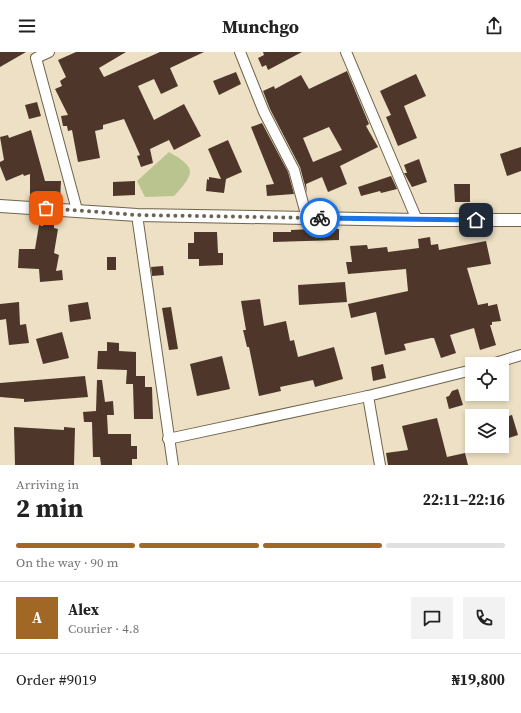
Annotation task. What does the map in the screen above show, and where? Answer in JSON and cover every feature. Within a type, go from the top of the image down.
[{"type":"street","points":[[49,52],[36,58],[77,210]]},
{"type":"street","points":[[240,52],[264,112],[294,170],[307,218]]},
{"type":"street","points":[[346,52],[417,220]]},
{"type":"street","points":[[0,206],[137,215],[417,220],[521,220]]},
{"type":"street","points":[[137,215],[168,439],[173,465]]},
{"type":"street","points":[[509,359],[521,355]]},
{"type":"street","points":[[168,439],[368,396],[465,372]]},
{"type":"street","points":[[368,396],[380,465]]},
{"type":"green space","points":[[169,152],[185,162],[188,167],[190,171],[186,182],[174,196],[145,197],[137,181]]},
{"type":"building","points":[[0,52],[26,52],[0,67]]},
{"type":"building","points":[[76,52],[126,52],[99,68],[104,77],[160,52],[204,52],[170,68],[178,86],[161,94],[154,79],[138,86],[154,120],[184,104],[201,136],[174,150],[169,140],[150,149],[153,163],[141,167],[137,156],[140,155],[124,119],[103,125],[103,129],[95,131],[100,158],[78,162],[72,130],[68,131],[67,126],[63,126],[61,116],[68,115],[55,89],[62,86],[60,81],[66,77],[58,60]]},
{"type":"building","points":[[263,52],[302,52],[268,70],[266,65],[262,67],[258,58],[264,55]]},
{"type":"building","points":[[347,71],[369,124],[366,126],[378,147],[340,166],[347,184],[328,192],[322,177],[306,184],[307,193],[300,167],[270,109],[263,91],[274,86],[275,89],[301,75],[309,89]],"holes":[[[329,127],[342,150],[313,162],[303,138]]]},
{"type":"building","points":[[236,72],[241,84],[219,95],[213,81]]},
{"type":"building","points":[[416,74],[426,96],[404,106],[417,138],[398,146],[386,117],[391,115],[380,91]]},
{"type":"building","points":[[37,102],[41,116],[29,119],[25,105]]},
{"type":"building","points":[[262,123],[288,172],[294,194],[267,196],[266,185],[274,184],[251,127]]},
{"type":"building","points":[[31,130],[45,181],[61,181],[60,200],[30,199],[30,174],[24,176],[23,174],[6,181],[0,166],[0,162],[4,160],[0,137],[8,135],[9,138]]},
{"type":"building","points":[[228,140],[242,172],[226,179],[224,193],[206,191],[207,179],[209,180],[209,177],[221,179],[208,149]]},
{"type":"building","points":[[521,147],[521,171],[507,176],[500,154]]},
{"type":"building","points":[[419,159],[427,182],[412,187],[404,173],[407,173],[404,165]]},
{"type":"building","points":[[391,176],[397,189],[381,193],[380,191],[361,196],[358,187]]},
{"type":"building","points":[[135,181],[135,195],[113,196],[113,182]]},
{"type":"building","points":[[454,184],[470,184],[470,202],[455,202]]},
{"type":"building","points":[[44,217],[54,218],[54,228],[58,229],[54,253],[59,255],[56,271],[62,270],[63,280],[40,282],[39,269],[18,268],[19,249],[35,249],[39,225],[43,226]]},
{"type":"building","points":[[339,229],[339,240],[273,242],[273,232],[291,232],[291,230]]},
{"type":"building","points":[[194,232],[217,232],[218,253],[223,253],[223,265],[199,266],[199,259],[188,259],[188,243],[194,243]]},
{"type":"building","points":[[430,237],[431,245],[438,244],[439,250],[486,241],[491,264],[467,268],[478,305],[488,303],[488,306],[497,304],[501,321],[492,322],[492,325],[490,325],[496,345],[480,350],[474,328],[450,335],[456,353],[441,358],[434,338],[404,344],[406,350],[385,355],[376,312],[351,318],[348,304],[408,291],[406,269],[348,274],[346,262],[352,262],[350,246],[367,245],[368,249],[387,247],[388,252],[419,248],[418,239]]},
{"type":"building","points":[[107,257],[116,257],[116,270],[107,270]]},
{"type":"building","points":[[163,266],[164,275],[152,276],[151,267]]},
{"type":"building","points":[[345,282],[347,302],[299,305],[298,285]]},
{"type":"building","points":[[260,299],[264,326],[286,321],[290,341],[294,340],[298,357],[334,347],[343,379],[315,387],[313,380],[280,387],[281,391],[259,396],[249,347],[247,347],[243,330],[246,330],[241,301]]},
{"type":"building","points":[[19,302],[20,325],[26,324],[29,343],[9,345],[6,319],[0,320],[0,304]]},
{"type":"building","points":[[88,302],[91,319],[70,322],[68,305]]},
{"type":"building","points":[[171,307],[178,349],[169,350],[162,308]]},
{"type":"building","points":[[62,332],[69,358],[43,364],[36,339]]},
{"type":"building","points":[[107,342],[119,343],[119,351],[136,352],[136,376],[145,376],[145,387],[152,387],[153,419],[134,419],[133,384],[126,384],[127,370],[97,369],[98,351],[107,351]]},
{"type":"building","points":[[222,356],[230,389],[197,396],[190,364]]},
{"type":"building","points":[[383,364],[386,378],[373,381],[371,367]]},
{"type":"building","points":[[85,376],[88,397],[24,402],[24,399],[0,397],[0,383]]},
{"type":"building","points":[[97,380],[102,380],[105,402],[113,401],[114,415],[107,415],[108,434],[131,434],[131,446],[137,446],[137,459],[132,459],[132,465],[101,465],[100,457],[93,457],[92,422],[84,422],[83,412],[96,411]]},
{"type":"building","points":[[458,389],[463,405],[449,409],[446,397],[449,396],[452,391]]},
{"type":"building","points":[[512,415],[518,435],[509,438],[509,416]]},
{"type":"building","points":[[437,418],[447,457],[465,453],[468,465],[388,465],[386,453],[408,450],[402,426]]},
{"type":"building","points":[[14,427],[64,430],[64,427],[75,428],[74,465],[15,465]]},
{"type":"way so far","points":[[46,208],[137,215],[221,218],[320,218]]},
{"type":"route","points":[[320,218],[476,220]]}]
